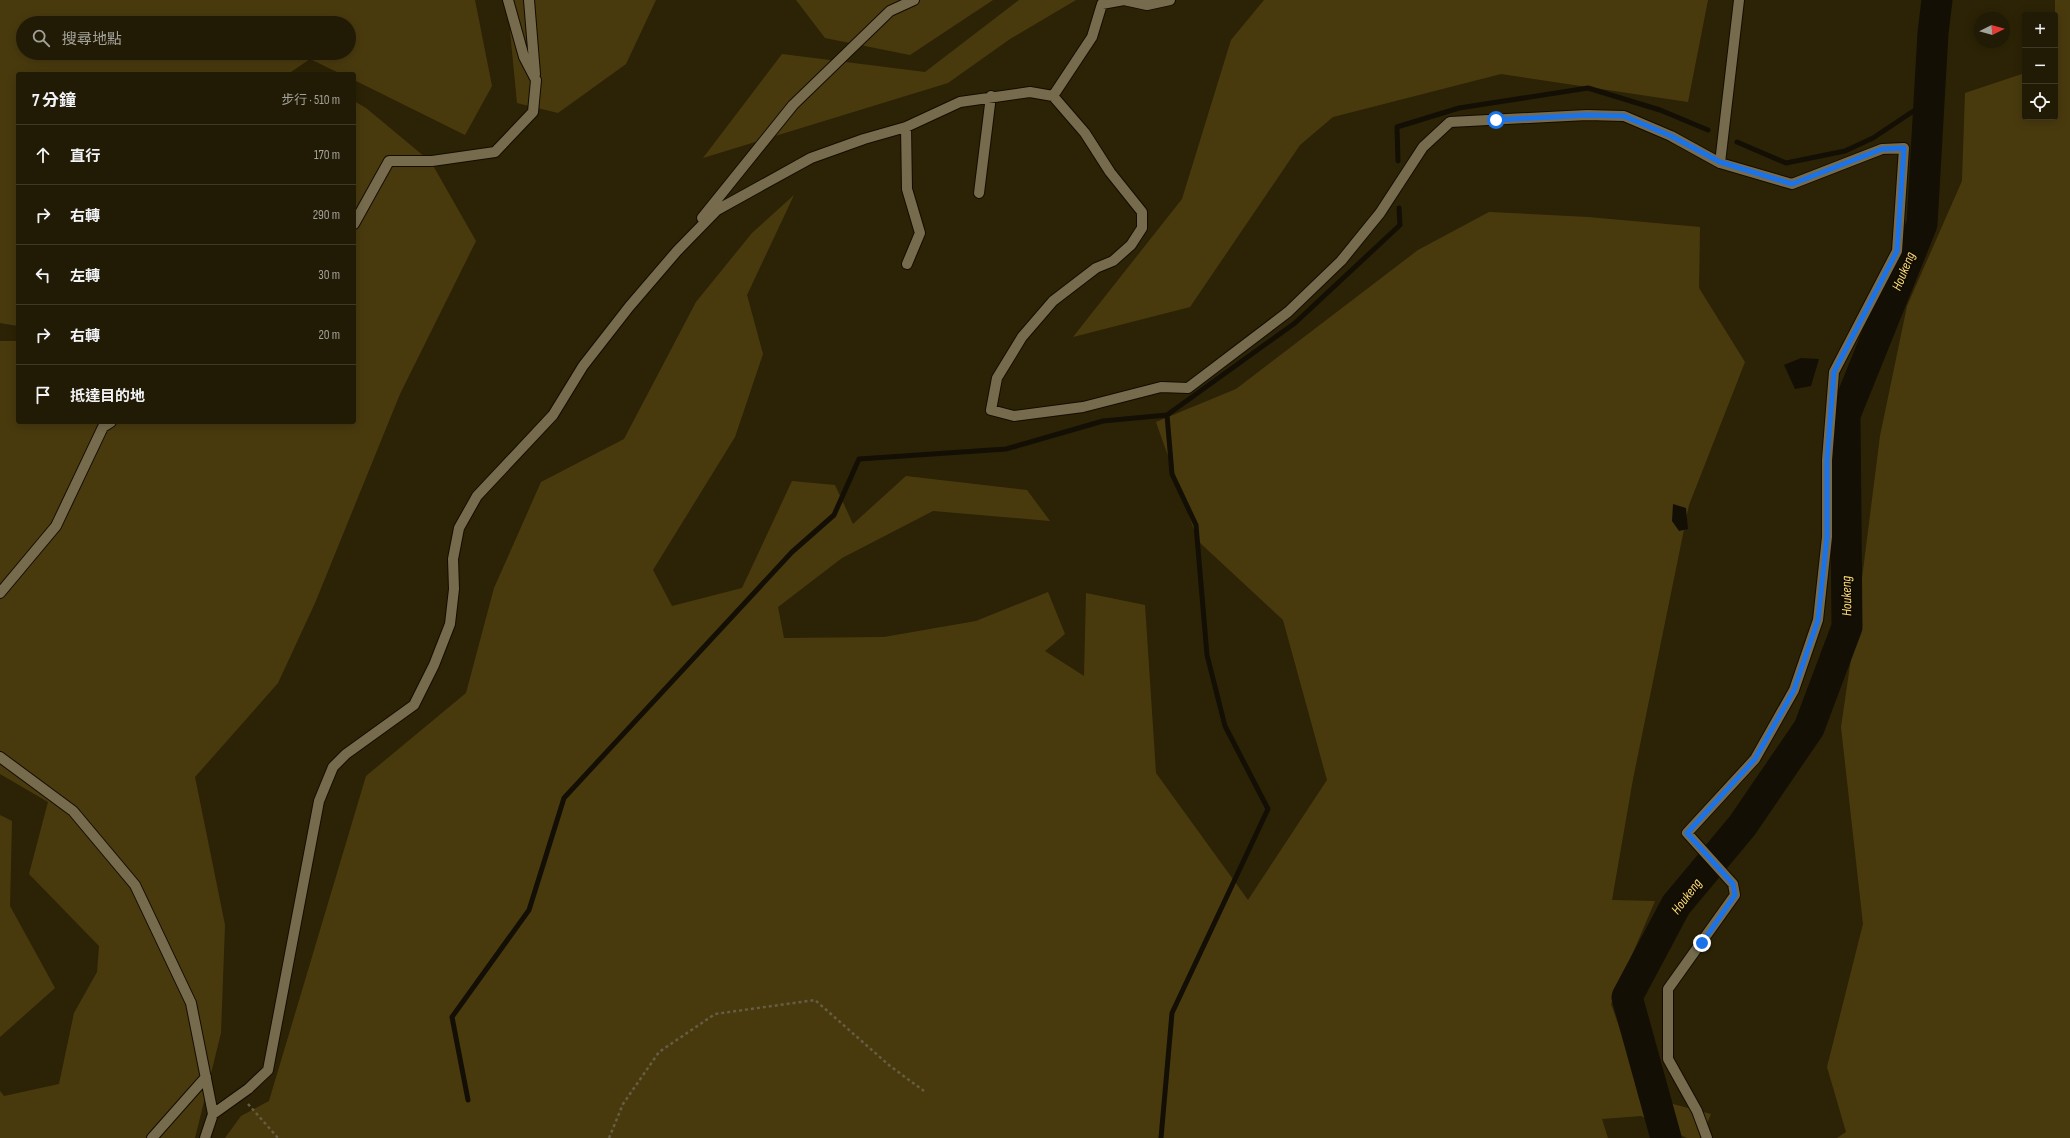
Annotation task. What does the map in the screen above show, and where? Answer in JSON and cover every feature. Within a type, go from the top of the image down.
[{"type":"street","points":[[508,0],[524,57],[536,80]]},
{"type":"street","points":[[356,220],[389,161],[432,161],[495,152],[533,112],[536,80],[529,0]]},
{"type":"street","points":[[213,1114],[240,1095],[268,1070],[319,801],[333,767],[346,754],[414,705],[434,665],[450,624],[454,589],[454,553],[459,528],[478,496],[553,415],[583,366],[793,105],[890,11],[914,0]]},
{"type":"street","points":[[1053,96],[1092,38],[1102,4],[1124,0],[1148,5],[1170,0]]},
{"type":"street","points":[[1720,162],[1739,0]]},
{"type":"street","points":[[677,251],[717,210],[812,158],[864,139],[906,127],[960,102],[992,96],[1030,92],[1053,96],[1085,133],[1110,172],[1142,212],[1142,228],[1131,244],[1113,261],[1096,268],[1053,301],[1022,337],[997,378],[991,410],[1014,416],[1083,407],[1161,387],[1188,388],[1288,312],[1341,261],[1380,213],[1422,147],[1450,122],[1587,115],[1624,116],[1671,136],[1720,162],[1792,184],[1882,149],[1904,148],[1897,251],[1834,372],[1827,460],[1827,537],[1818,620],[1794,690],[1755,759],[1687,833],[1733,884],[1735,895],[1668,989],[1668,1059],[1697,1111],[1707,1138]]},
{"type":"street","points":[[979,193],[992,96]]},
{"type":"street","points":[[906,127],[907,189],[920,233],[907,264]]},
{"type":"street","points":[[0,593],[56,526],[103,427],[108,424]]},
{"type":"street","points":[[0,757],[73,811],[135,885],[191,1003],[213,1114],[205,1138]]},
{"type":"street","points":[[152,1138],[206,1077]]},
{"type":"path","points":[[609,1138],[623,1104],[659,1052],[715,1014],[815,1000],[890,1066],[924,1091]]},
{"type":"path","points":[[240,1095],[278,1138]]},
{"type":"shaded area","points":[[0,0],[475,0],[492,86],[465,135],[356,81],[356,72],[337,72],[312,60],[356,60],[356,16],[16,16],[16,60],[309,60],[291,72],[16,72],[16,326],[0,323]]},
{"type":"shaded area","points":[[507,0],[656,0],[626,64],[558,113],[517,103]]},
{"type":"shaded area","points":[[796,0],[993,0],[910,55],[825,38]]},
{"type":"shaded area","points":[[1019,0],[1076,0],[1010,39],[948,83],[703,158],[782,54],[925,72]]},
{"type":"shaded area","points":[[1264,0],[1708,0],[1688,102],[1501,74],[1333,117],[1300,145],[1190,307],[1073,337],[1182,199],[1231,40]]},
{"type":"shaded area","points":[[2055,0],[2070,0],[2070,1138],[1837,1138],[1846,1132],[1827,1067],[1863,924],[1841,727],[1857,618],[1880,436],[1907,306],[1962,181],[1965,93],[2022,74],[2022,120],[2058,120],[2058,12],[2055,12]]},
{"type":"shaded area","points":[[356,102],[366,108],[431,162],[476,241],[400,394],[315,603],[278,683],[195,777],[225,925],[221,1033],[195,1138],[0,1138],[0,1091],[4,1096],[59,1084],[74,1013],[97,972],[99,946],[29,874],[48,802],[0,774],[0,341],[16,341],[16,424],[356,424]]},
{"type":"shaded area","points":[[794,195],[747,295],[763,354],[735,437],[653,570],[672,606],[742,588],[792,481],[835,485],[853,524],[906,476],[1027,490],[1050,521],[933,511],[842,558],[778,607],[784,638],[884,637],[976,621],[1048,592],[1065,634],[1045,651],[1084,676],[1086,593],[1145,605],[1156,773],[1248,900],[1327,780],[1283,620],[1198,541],[1156,422],[1236,389],[1418,250],[1489,212],[1588,217],[1700,227],[1699,288],[1745,362],[1689,505],[1633,779],[1612,900],[1655,901],[1611,1004],[1634,1069],[1669,1103],[1711,1114],[1701,1138],[1687,1138],[1641,1116],[1602,1119],[1608,1138],[225,1138],[241,1116],[269,1101],[366,776],[466,693],[494,588],[541,482],[624,439],[696,302],[752,233]]},
{"type":"shaded area","points":[[1801,358],[1819,359],[1811,386],[1795,389],[1784,365]]},
{"type":"shaded area","points":[[1673,504],[1686,508],[1688,529],[1679,531],[1672,521]]},
{"type":"shaded area","points":[[0,815],[12,821],[10,906],[55,988],[0,1037]]},
{"type":"waterway","name":"Houkeng","points":[[1666,1138],[1627,997],[1676,905],[1742,826],[1809,728],[1847,627],[1845,415],[1922,224],[1933,33],[1937,0]]},
{"type":"waterway","points":[[1398,161],[1397,127],[1459,108],[1588,88],[1660,110],[1708,130]]},
{"type":"waterway","points":[[1737,142],[1786,163],[1845,151],[1873,138],[1930,100]]},
{"type":"waterway","points":[[1161,1138],[1172,1013],[1268,809],[1225,726],[1207,655],[1196,525],[1172,474],[1167,415],[1295,323],[1400,225],[1399,208]]},
{"type":"waterway","points":[[468,1100],[452,1017],[529,910],[564,798],[792,552],[834,515],[859,459],[1006,449],[1103,421],[1167,415]]},
{"type":"route","points":[[1496,120],[1587,115],[1624,116],[1671,136],[1720,162],[1792,184],[1882,149],[1904,148],[1897,251],[1834,372],[1827,460],[1827,537],[1818,620],[1794,690],[1755,759],[1709,811],[1687,833],[1733,884],[1735,895],[1702,943]]}]
